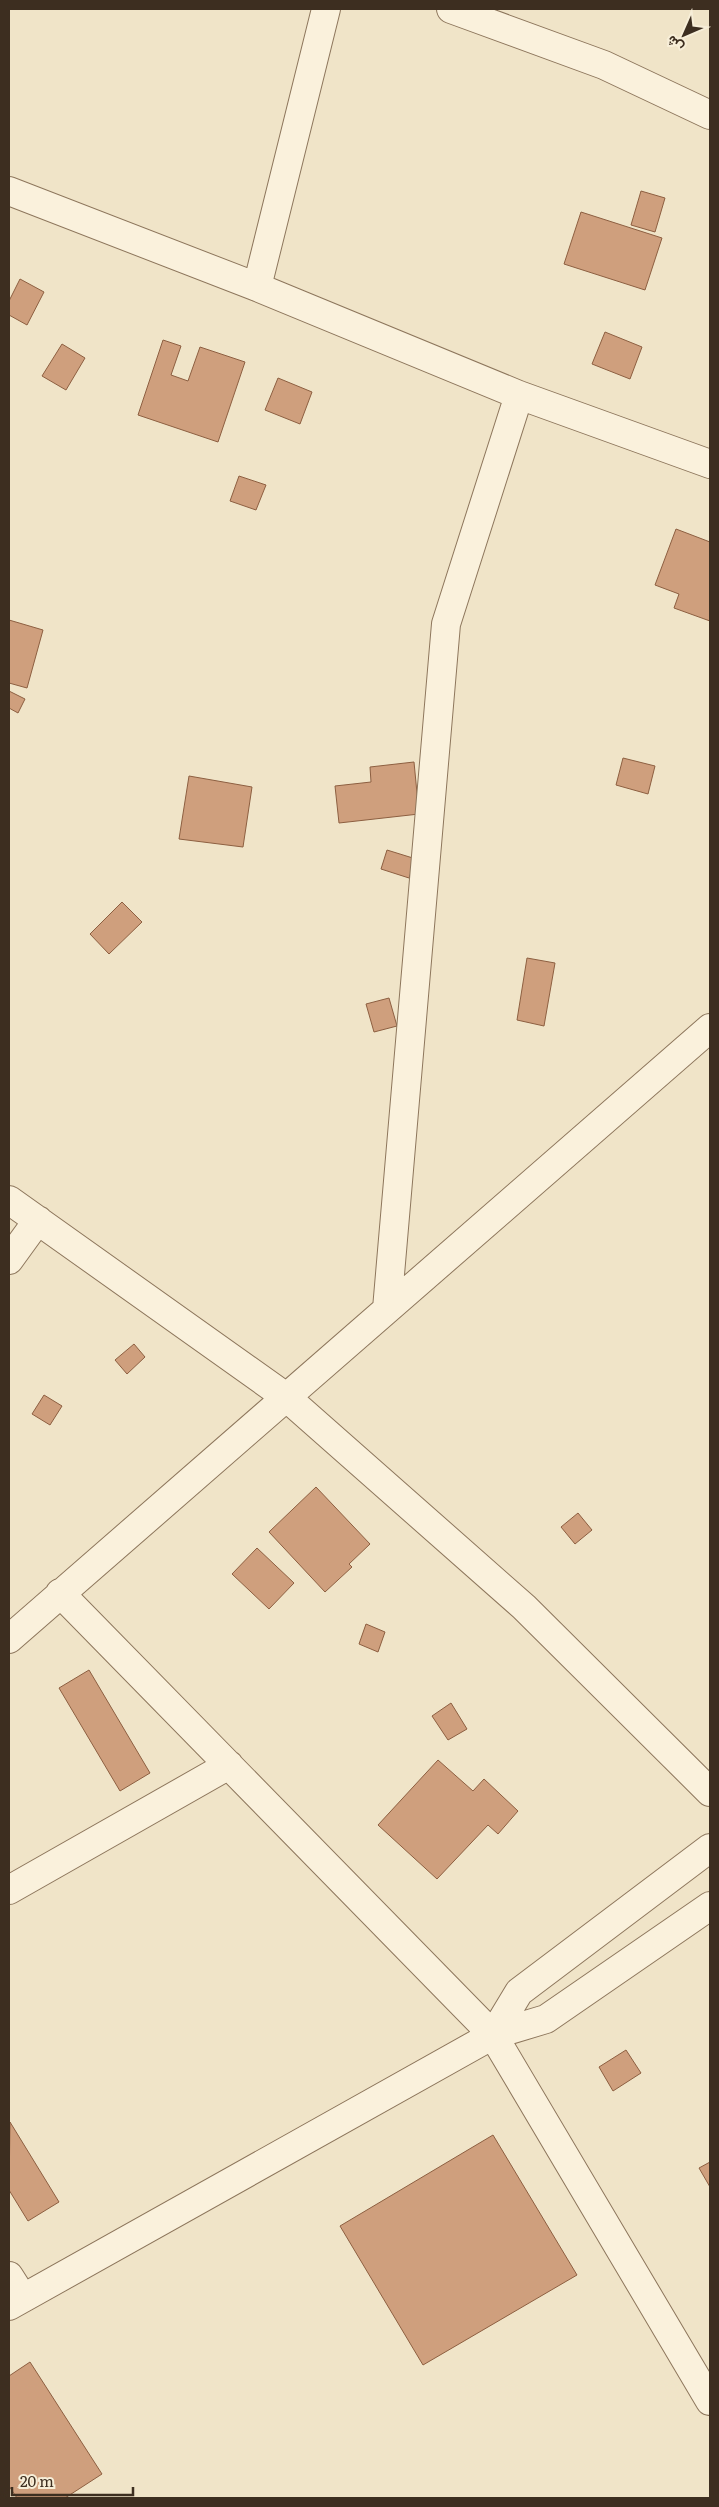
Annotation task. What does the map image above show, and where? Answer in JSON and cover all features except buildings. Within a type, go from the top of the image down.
[{"type":"street","points":[[256,287],[326,9]]},
{"type":"street","points":[[452,9],[604,66],[710,115]]},
{"type":"street","points":[[9,191],[256,287],[519,395],[710,464]]},
{"type":"street","points":[[387,1309],[446,624],[519,395]]},
{"type":"street","points":[[9,1639],[710,1028]]},
{"type":"street","points":[[9,1200],[286,1397],[524,1607],[710,1792]]},
{"type":"street","points":[[9,1260],[38,1220]]},
{"type":"street","points":[[60,1593],[493,2035],[710,2401]]},
{"type":"street","points":[[9,1890],[228,1765]]},
{"type":"street","points":[[493,2035],[520,1992],[710,1848]]},
{"type":"street","points":[[13,2293],[493,2035],[546,2019],[710,1906]]}]
